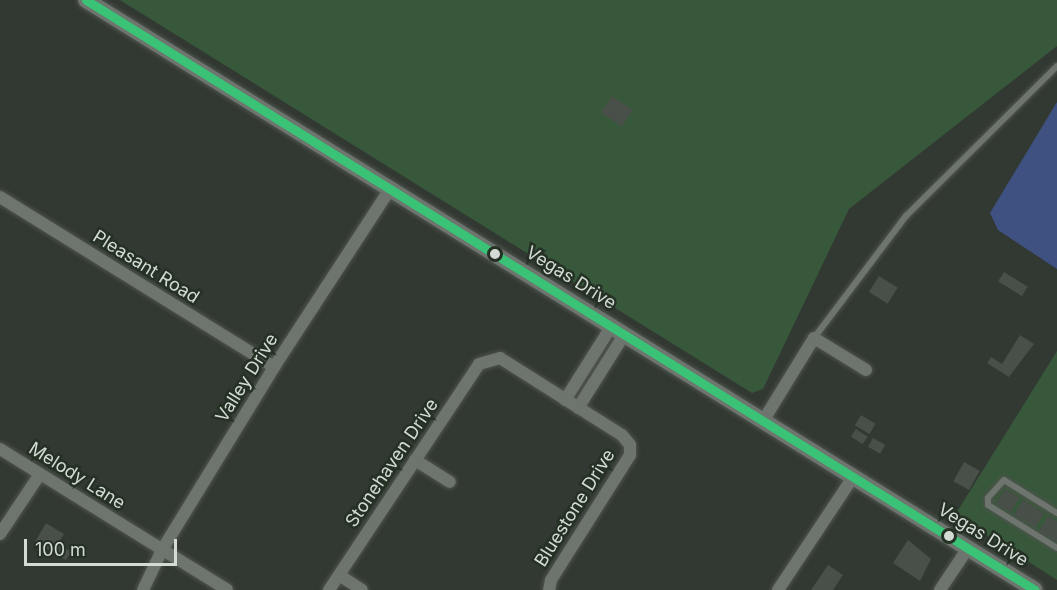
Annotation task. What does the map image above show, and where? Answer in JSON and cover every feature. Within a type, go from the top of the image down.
[{"type":"main road","name":"Vegas Drive","points":[[86,0],[968,548],[1017,585],[1035,590]]},
{"type":"street","name":"Valley Drive","points":[[143,590],[162,550],[274,368],[390,189]]},
{"type":"street","name":"Pleasant Road","points":[[0,197],[274,368]]},
{"type":"street","points":[[617,331],[578,408],[566,400],[617,331]]},
{"type":"street","points":[[763,421],[814,338],[866,370]]},
{"type":"street","name":"Stonehaven Drive","points":[[329,590],[479,364],[488,359],[500,358],[566,400]]},
{"type":"street","name":"Bluestone Drive","points":[[549,590],[551,580],[630,455],[630,445],[622,435],[578,408]]},
{"type":"street","name":"Melody Lane","points":[[0,449],[227,590]]},
{"type":"street","points":[[415,460],[450,482]]},
{"type":"street","points":[[0,534],[40,474]]},
{"type":"street","points":[[778,590],[853,477]]},
{"type":"street","points":[[940,590],[968,548]]},
{"type":"street","points":[[339,575],[362,590]]},
{"type":"lane","points":[[814,338],[906,216],[1057,66]]},
{"type":"lane","points":[[1057,513],[1004,480],[988,498],[988,505],[1057,548]]},
{"type":"green space","points":[[120,0],[1057,0],[1057,46],[849,209],[763,389],[752,393]]},
{"type":"green space","points":[[1057,351],[1057,580],[955,515]]},
{"type":"water","points":[[1057,102],[1057,269],[998,230],[990,213]]},
{"type":"building","points":[[612,96],[633,110],[622,127],[601,113]]},
{"type":"building","points":[[1004,272],[1028,287],[1022,296],[998,281]]},
{"type":"building","points":[[879,276],[898,288],[888,304],[869,292]]},
{"type":"building","points":[[1020,335],[1034,344],[1009,377],[987,363],[991,357],[1002,364]]},
{"type":"building","points":[[861,415],[876,424],[869,434],[855,425]]},
{"type":"building","points":[[856,429],[868,437],[863,444],[851,436]]},
{"type":"building","points":[[873,438],[885,445],[880,454],[868,447]]},
{"type":"building","points":[[964,462],[980,471],[969,490],[953,481]]},
{"type":"building","points":[[1005,489],[1020,498],[1011,512],[996,504]]},
{"type":"building","points":[[1023,500],[1044,513],[1035,528],[1014,514]]},
{"type":"building","points":[[1048,516],[1057,521],[1057,542],[1039,531]]},
{"type":"building","points":[[46,523],[64,534],[58,544],[71,552],[66,560],[35,542]]},
{"type":"building","points":[[908,540],[931,559],[920,581],[893,563]]},
{"type":"building","points":[[828,565],[843,575],[833,590],[811,590]]},
{"type":"transit line","points":[[86,0],[1035,590]]}]
